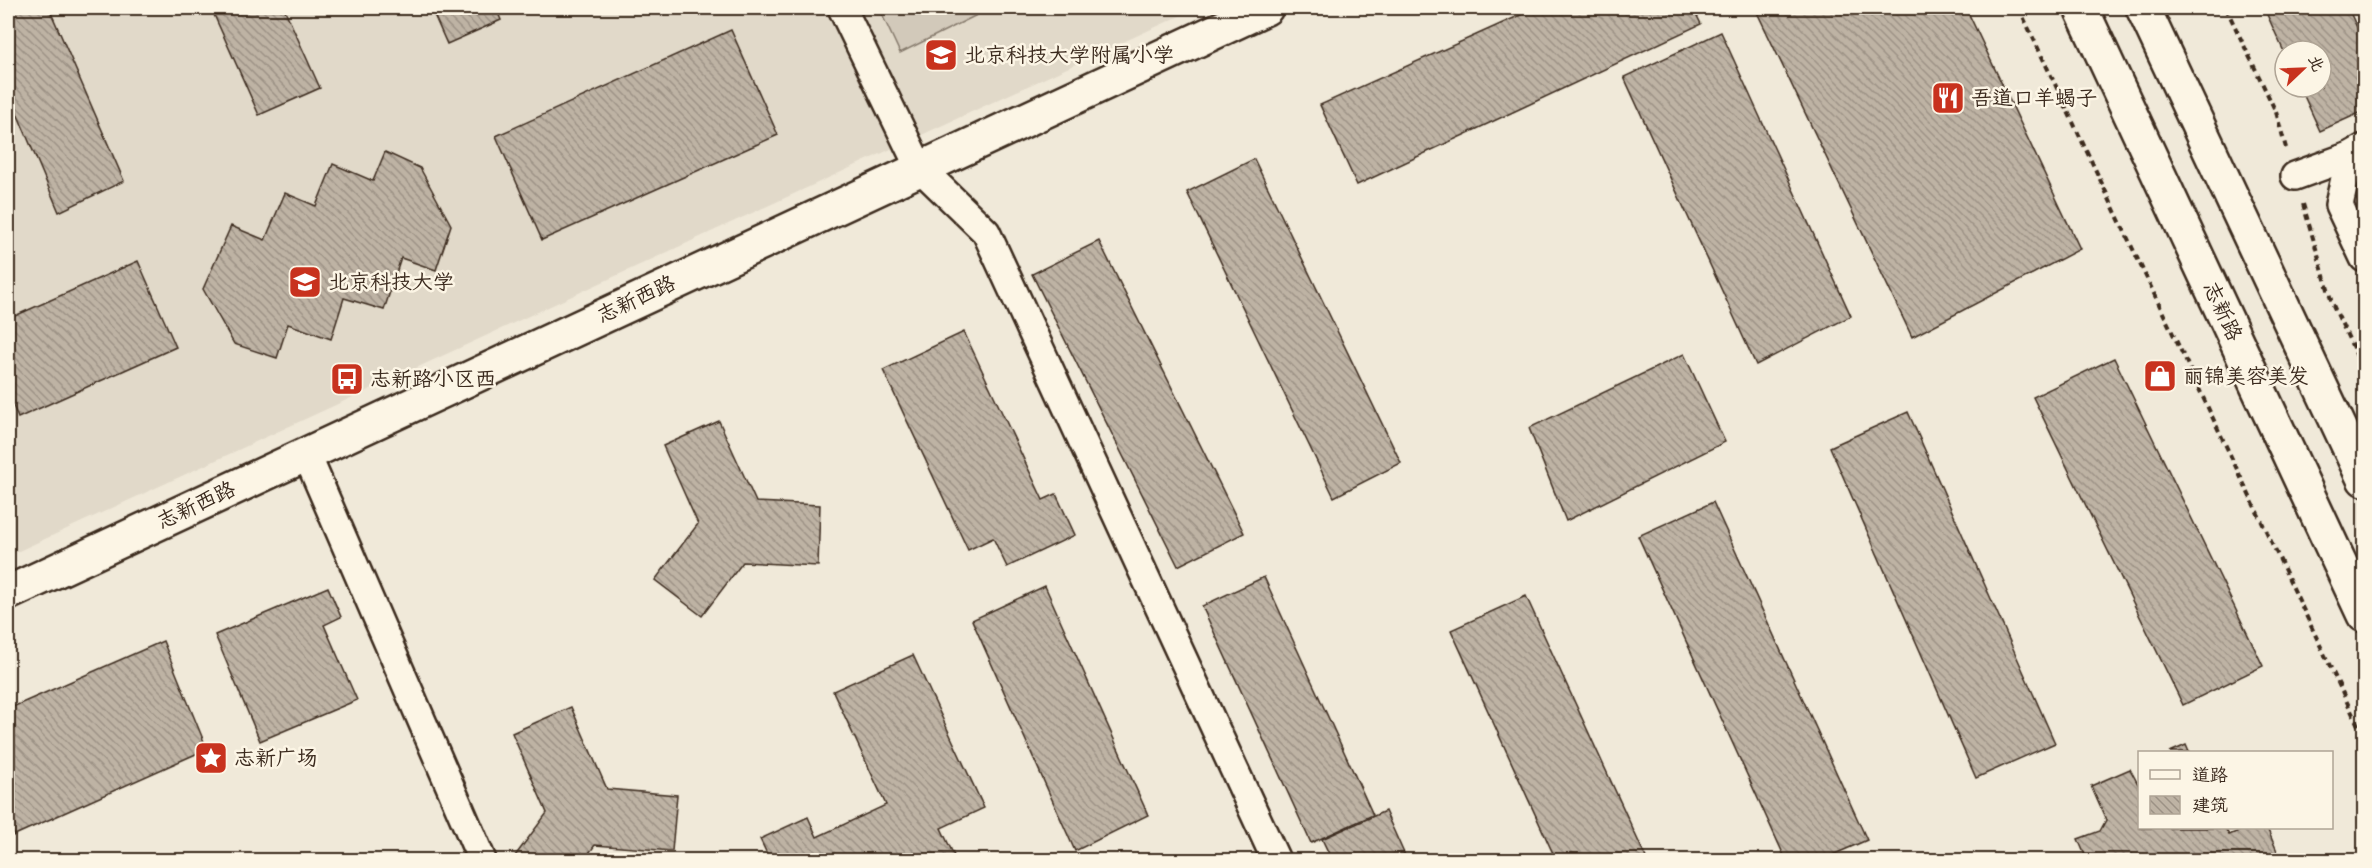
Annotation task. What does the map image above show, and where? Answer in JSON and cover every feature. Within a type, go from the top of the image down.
[{"type":"street","points":[[842,8],[919,167],[986,232],[1276,861]]},
{"type":"street","name":"志新西路","points":[[8,593],[919,167],[1266,8]]},
{"type":"street","name":"志新路","points":[[2081,8],[2364,615]]},
{"type":"street","points":[[2143,8],[2364,479]]},
{"type":"street","points":[[2295,176],[2357,152]]},
{"type":"street","points":[[2357,152],[2339,205],[2364,258]]},
{"type":"street","points":[[306,453],[482,861]]},
{"type":"path","points":[[2019,8],[2364,738]]},
{"type":"shaded area","name":"北京科技大学","points":[[8,8],[1197,8],[8,556]]},
{"type":"shaded area","points":[[879,8],[991,8],[900,53]]},
{"type":"building","points":[[8,8],[49,8],[124,181],[59,212],[8,92]]},
{"type":"building","points":[[211,8],[284,8],[320,88],[259,115]]},
{"type":"building","points":[[431,8],[496,8],[501,20],[447,44]]},
{"type":"building","points":[[1536,8],[1693,8],[1701,24],[1357,185],[1320,105]]},
{"type":"building","points":[[1755,8],[1966,8],[2080,249],[1912,337]]},
{"type":"building","points":[[2264,8],[2348,8],[2361,36],[2364,34],[2364,111],[2320,131],[2305,99],[2333,99],[2333,39],[2278,39]]},
{"type":"building","points":[[731,30],[778,135],[542,240],[496,136]]},
{"type":"building","points":[[1721,32],[1851,316],[1756,365],[1624,77]]},
{"type":"building","points":[[385,152],[420,168],[451,225],[436,270],[401,258],[384,310],[344,298],[331,339],[288,324],[277,358],[234,344],[203,289],[231,226],[265,240],[285,193],[316,206],[333,164],[373,181]]},
{"type":"building","points":[[1254,159],[1401,463],[1334,497],[1187,192]]},
{"type":"building","points":[[2364,183],[2364,215],[2352,189]]},
{"type":"building","points":[[1099,241],[1244,533],[1178,566],[1032,274]]},
{"type":"building","points":[[138,261],[176,347],[18,418],[8,393],[8,319]]},
{"type":"building","points":[[964,332],[1043,500],[1056,494],[1075,535],[1007,567],[993,538],[968,550],[883,370]]},
{"type":"building","points":[[1684,354],[1725,442],[1566,521],[1529,428]]},
{"type":"building","points":[[2114,358],[2263,666],[2183,705],[2033,397]]},
{"type":"building","points":[[1908,412],[2055,743],[1976,778],[1830,447]]},
{"type":"building","points":[[719,421],[756,502],[820,505],[818,566],[743,562],[702,616],[655,580],[698,524],[663,446]]},
{"type":"building","points":[[1713,502],[1867,840],[1821,860],[1786,860],[1638,536]]},
{"type":"building","points":[[1264,577],[1373,815],[1311,843],[1202,606]]},
{"type":"building","points":[[1045,586],[1148,815],[1075,851],[972,620]]},
{"type":"building","points":[[328,587],[341,617],[324,625],[357,700],[260,741],[215,635]]},
{"type":"building","points":[[1526,596],[1647,860],[1556,860],[1451,630]]},
{"type":"building","points":[[163,641],[207,749],[8,838],[8,709]]},
{"type":"building","points":[[913,655],[984,808],[941,828],[956,860],[770,860],[760,839],[808,817],[817,837],[886,805],[833,691]]},
{"type":"building","points":[[571,707],[607,789],[677,795],[672,851],[595,845],[584,860],[512,860],[547,813],[512,733]]},
{"type":"building","points":[[2186,745],[2189,751],[2172,751]]},
{"type":"building","points":[[2130,769],[2138,784],[2138,829],[2226,829],[2229,835],[2244,829],[2267,829],[2280,858],[2275,860],[2087,860],[2078,839],[2100,831],[2106,820],[2091,786]]},
{"type":"building","points":[[1385,811],[1407,860],[1332,860],[1322,839]]},
{"type":"place","name":"北京科技大学附属小学","points":[[941,55]]},
{"type":"place","name":"吾道口羊蝎子","points":[[1948,98]]},
{"type":"place","name":"北京科技大学","points":[[305,282]]},
{"type":"place","name":"丽锦美容美发","points":[[2160,376]]},
{"type":"place","name":"志新路小区西","points":[[347,379]]},
{"type":"place","name":"志新广场","points":[[211,758]]}]
